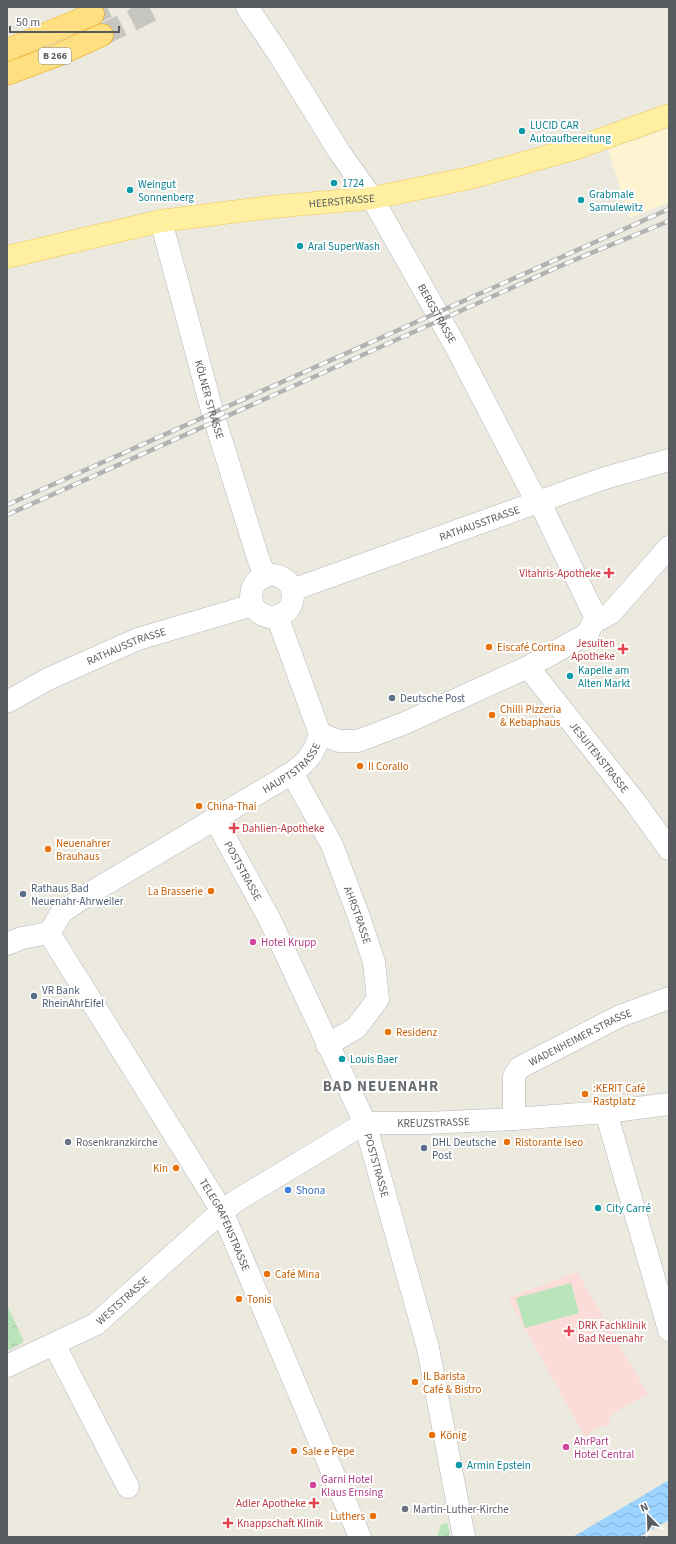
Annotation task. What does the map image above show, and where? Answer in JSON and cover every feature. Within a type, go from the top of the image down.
[{"type":"highway","name":"B 266","points":[[7,50],[93,14]]},
{"type":"highway","name":"B 266","points":[[7,74],[58,55],[102,35]]},
{"type":"main road","name":"HEERSTRASSE","points":[[7,257],[161,221],[271,207],[372,198],[477,176],[574,149],[669,115]]},
{"type":"street","name":"BERGSTRASSE","points":[[247,7],[280,56],[340,154],[372,198],[455,345],[531,491],[539,502],[593,611],[591,628]]},
{"type":"street","name":"KÖLNER STRASSE","points":[[161,221],[213,414],[265,576]]},
{"type":"street","name":"RATHAUSSTRASSE","points":[[292,590],[605,478],[669,460]]},
{"type":"street","name":"HAUPTSTRASSE","points":[[49,933],[62,912],[214,819],[292,774],[307,762],[320,734],[339,741],[358,741],[448,704],[528,667],[591,628],[611,613],[669,547]]},
{"type":"street","points":[[265,576],[279,576],[285,579],[292,590],[291,605],[285,612],[277,616],[266,616],[256,610],[253,605],[251,593],[252,588],[260,578],[265,576]]},
{"type":"street","name":"RATHAUSSTRASSE","points":[[7,702],[48,679],[138,639],[253,605]]},
{"type":"street","points":[[277,616],[320,734]]},
{"type":"street","name":"JESUITENSTRASSE","points":[[528,667],[635,802],[669,849]]},
{"type":"street","name":"AHRSTRASSE","points":[[292,774],[332,845],[374,962],[378,999],[356,1028],[327,1045]]},
{"type":"street","name":"POSTSTRASSE","points":[[214,819],[269,918],[364,1124],[428,1348],[464,1537]]},
{"type":"street","points":[[7,944],[22,938],[49,933]]},
{"type":"street","name":"TELEGRAFENSTRASSE","points":[[49,933],[222,1211],[360,1537]]},
{"type":"street","name":"WADENHEIMER STRASSE","points":[[514,1119],[514,1076],[519,1068],[620,1016],[669,998]]},
{"type":"street","name":"KREUZSTRASSE","points":[[364,1124],[514,1119],[606,1112],[669,1104]]},
{"type":"street","points":[[606,1112],[669,1330]]},
{"type":"street","points":[[222,1211],[236,1201],[364,1124]]},
{"type":"street","name":"WESTSTRASSE","points":[[7,1366],[96,1324],[222,1211]]},
{"type":"street","points":[[54,1344],[128,1487]]},
{"type":"shaded area","points":[[669,128],[669,202],[630,218],[608,150]]},
{"type":"shaded area","name":"DRK Fachklinik Bad Neuenahr","points":[[577,1272],[648,1394],[609,1416],[610,1422],[606,1426],[599,1427],[585,1437],[508,1298]]},
{"type":"green space","points":[[571,1283],[579,1313],[525,1328],[516,1298]]},
{"type":"green space","points":[[7,1305],[24,1342],[7,1351]]},
{"type":"green space","points":[[447,1523],[450,1532],[448,1537],[437,1537],[441,1525]]},
{"type":"water","points":[[669,1480],[669,1520],[639,1537],[573,1537]]},
{"type":"tunnel","points":[[93,14],[107,7]]},
{"type":"tunnel","points":[[102,35],[159,7]]},
{"type":"railway","points":[[7,505],[669,209]]},
{"type":"railway","points":[[7,515],[567,263],[669,221]]},
{"type":"place","name":"LUCID CAR Autoaufbereitung","points":[[522,131]]},
{"type":"place","name":"1724","points":[[334,183]]},
{"type":"place","name":"Weingut Sonnenberg","points":[[130,190]]},
{"type":"place","name":"Grabmale Samulewitz","points":[[581,200]]},
{"type":"place","name":"Aral SuperWash","points":[[300,246]]},
{"type":"place","name":"Vitahris-Apotheke","points":[[609,573]]},
{"type":"place","name":"Eiscafé Cortina","points":[[489,647]]},
{"type":"place","name":"Jesuiten Apotheke","points":[[623,649]]},
{"type":"place","name":"Kapelle am Alten Markt","points":[[570,676]]},
{"type":"place","name":"Deutsche Post","points":[[392,698]]},
{"type":"place","name":"Chilli Pizzeria & Kebaphaus","points":[[492,715]]},
{"type":"place","name":"Il Corallo","points":[[360,766]]},
{"type":"place","name":"China-Thai","points":[[199,806]]},
{"type":"place","name":"Dahlien-Apotheke","points":[[234,828]]},
{"type":"place","name":"Neuenahrer Brauhaus","points":[[48,849]]},
{"type":"place","name":"La Brasserie","points":[[211,891]]},
{"type":"place","name":"Rathaus Bad Neuenahr-Ahrweiler","points":[[23,894]]},
{"type":"place","name":"Hotel Krupp","points":[[253,942]]},
{"type":"place","name":"VR Bank RheinAhrEifel","points":[[34,996]]},
{"type":"place","name":"Residenz","points":[[388,1032]]},
{"type":"place","name":"Louis Baer","points":[[342,1059]]},
{"type":"place","name":":KERIT Café Rastplatz","points":[[585,1094]]},
{"type":"place","name":"Rosenkranzkirche","points":[[68,1142]]},
{"type":"place","name":"Ristorante Iseo","points":[[507,1142]]},
{"type":"place","name":"DHL Deutsche Post","points":[[424,1148]]},
{"type":"place","name":"Kin","points":[[176,1168]]},
{"type":"place","name":"Shona","points":[[288,1190]]},
{"type":"place","name":"City Carré","points":[[598,1208]]},
{"type":"place","name":"Café Mina","points":[[267,1274]]},
{"type":"place","name":"Tonis","points":[[239,1299]]},
{"type":"place","name":"DRK Fachklinik Bad Neuenahr","points":[[569,1331]]},
{"type":"place","name":"IL Barista Café & Bistro","points":[[415,1382]]},
{"type":"place","name":"König","points":[[432,1435]]},
{"type":"place","name":"AhrPart Hotel Central","points":[[566,1447]]},
{"type":"place","name":"Sale e Pepe","points":[[294,1451]]},
{"type":"place","name":"Armin Epstein","points":[[459,1465]]},
{"type":"place","name":"Garni Hotel Klaus Ernsing","points":[[313,1485]]},
{"type":"place","name":"Adler Apotheke","points":[[314,1503]]},
{"type":"place","name":"Martin-Luther-Kirche","points":[[405,1509]]},
{"type":"place","name":"Luthers","points":[[373,1516]]},
{"type":"place","name":"Knappschaft Klinik","points":[[228,1523]]},
{"type":"district","name":"BAD NEUENAHR","points":[[381,1086]]}]
